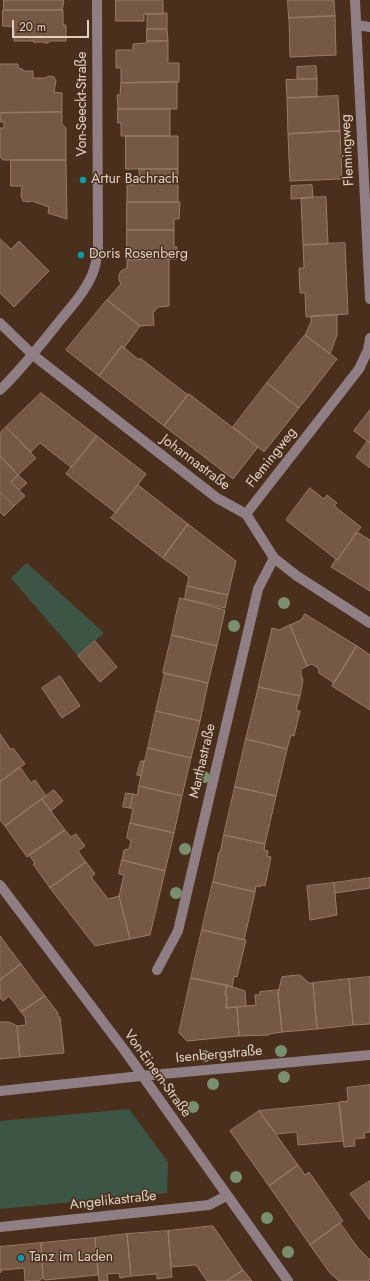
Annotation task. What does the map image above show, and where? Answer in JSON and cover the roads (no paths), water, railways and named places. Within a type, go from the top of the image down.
[{"type":"street","name":"Von-Seeckt-Straße","points":[[0,390],[18,372],[76,301],[92,276],[96,266],[98,248],[97,0]]},
{"type":"street","name":"Flemingweg","points":[[355,0],[370,299]]},
{"type":"street","points":[[356,25],[370,27]]},
{"type":"street","name":"Johannastraße","points":[[0,323],[33,354],[217,498],[246,514],[274,558],[297,576],[370,623]]},
{"type":"street","name":"Flemingweg","points":[[246,514],[360,369],[368,350],[370,338]]},
{"type":"street","name":"Marthastraße","points":[[157,970],[178,931],[258,589],[274,558]]},
{"type":"street","name":"Von-Einem-Straße","points":[[0,885],[125,1051],[226,1196],[288,1281]]},
{"type":"street","name":"Isenbergstraße","points":[[0,1091],[141,1076],[370,1055]]},
{"type":"street","name":"Angelikastraße","points":[[0,1227],[209,1205],[226,1196]]},
{"type":"place","name":"Artur Bachrach","points":[[83,180]]},
{"type":"place","name":"Doris Rosenberg","points":[[81,255]]},
{"type":"place","name":"Tanz im Laden","points":[[21,1258]]}]
